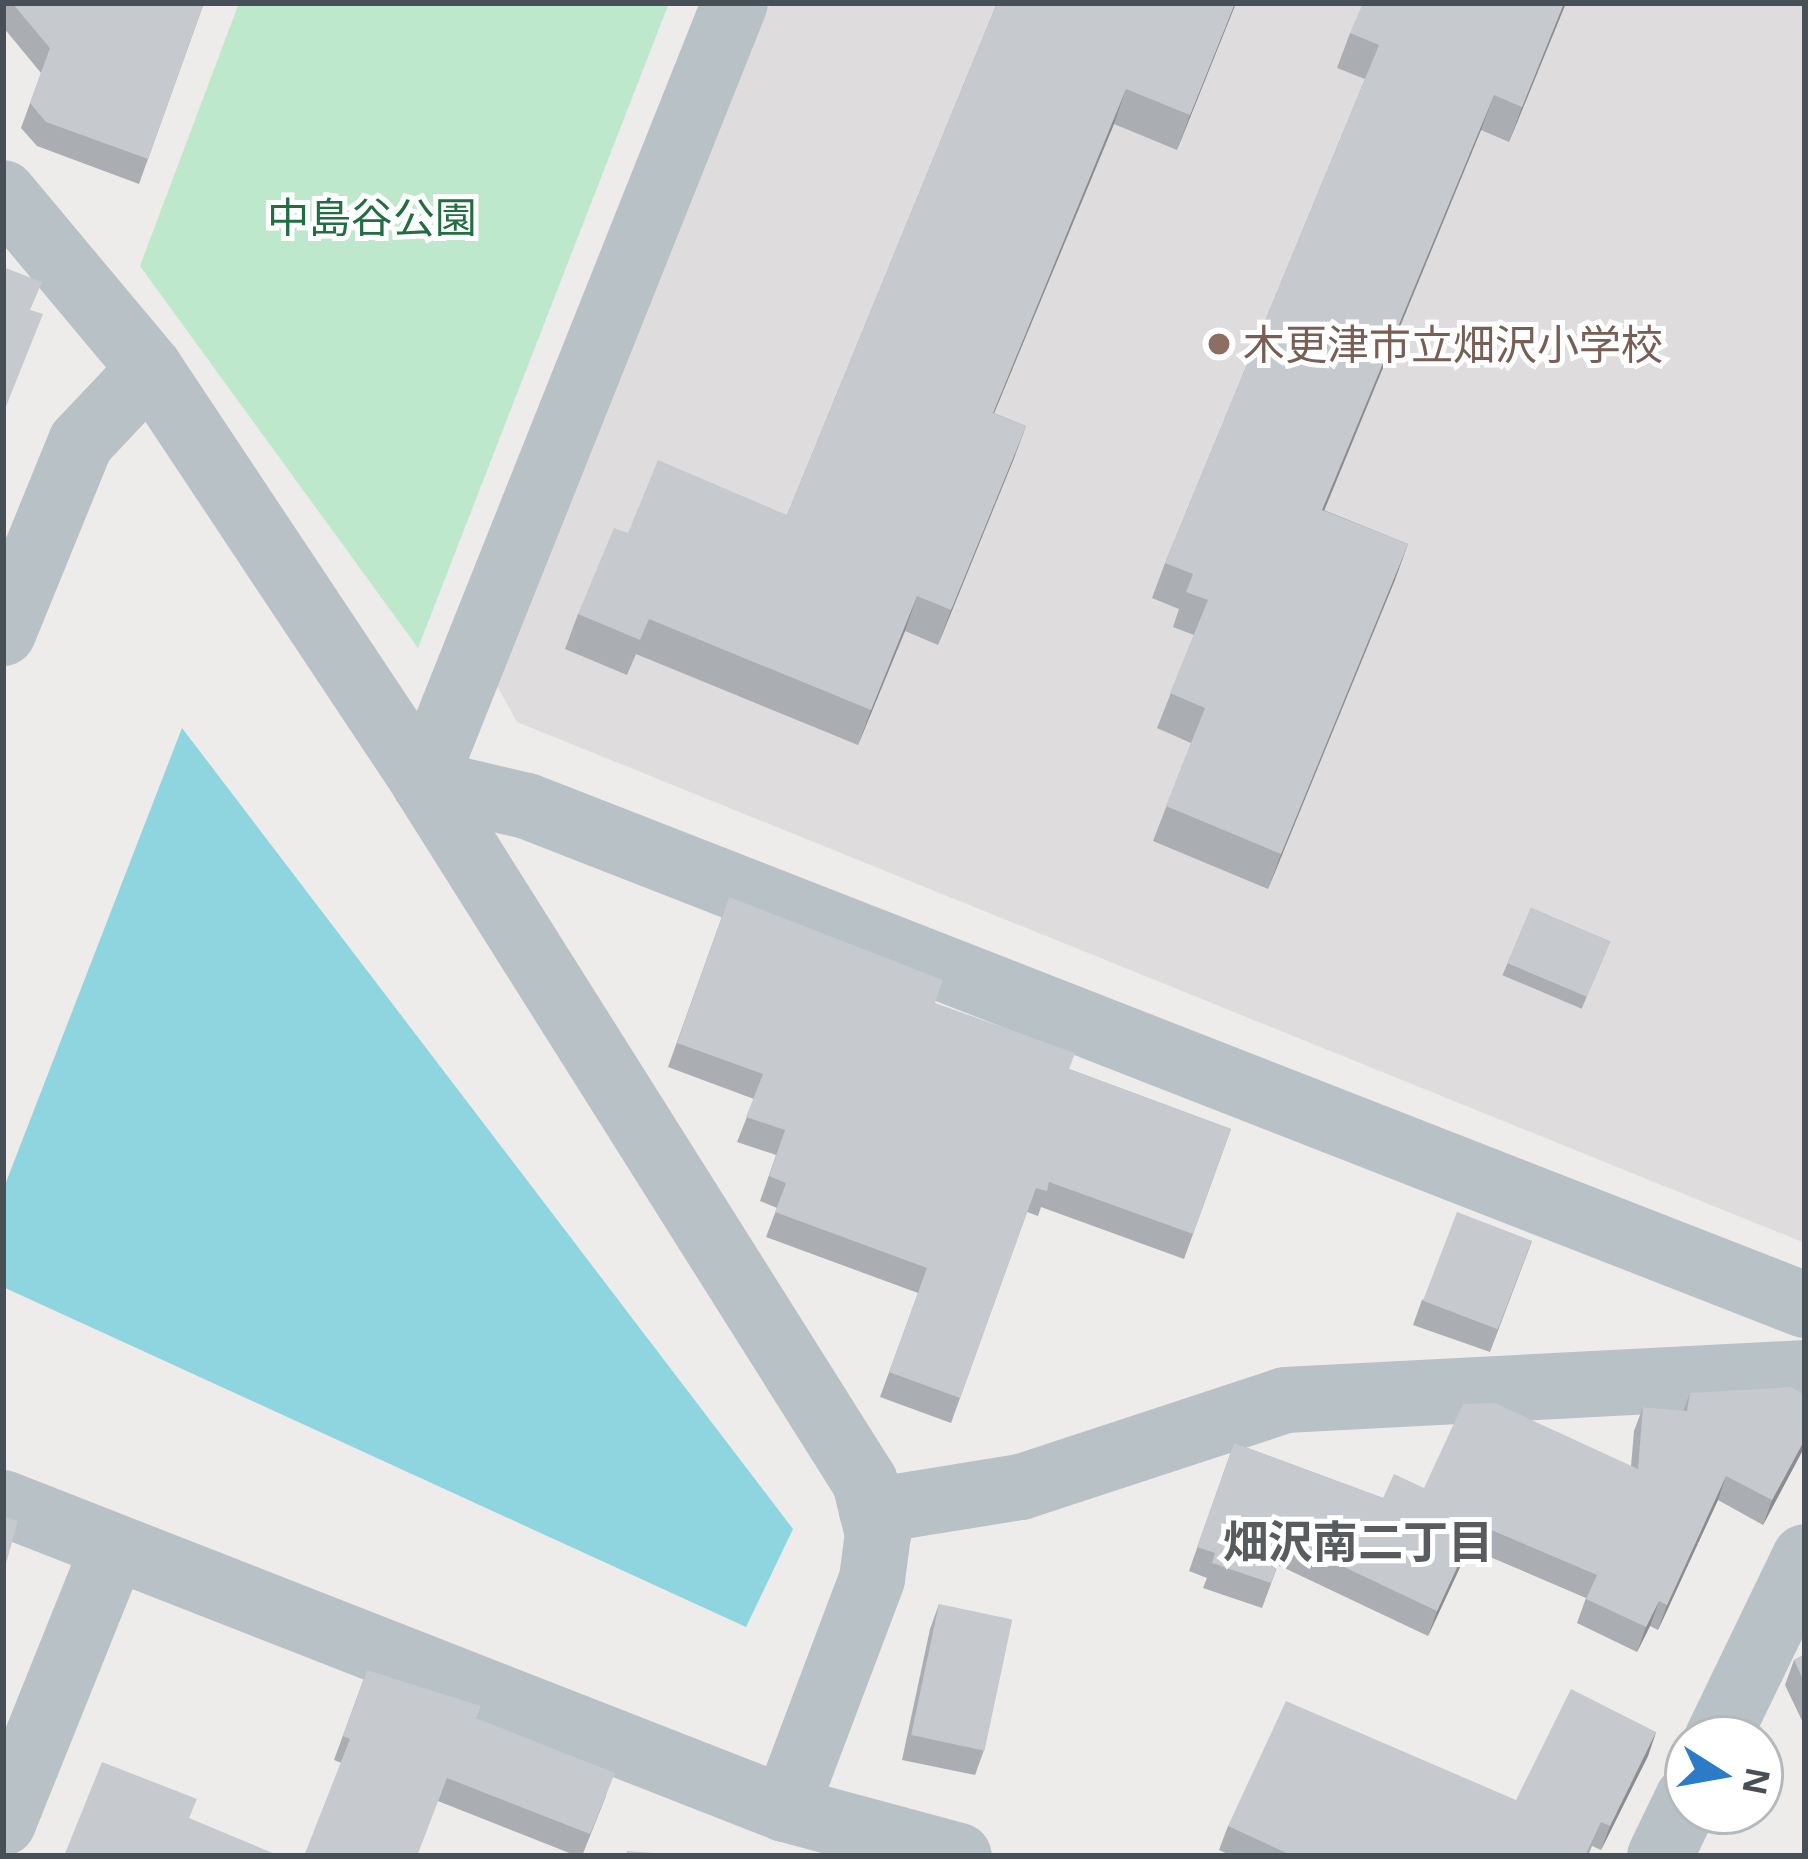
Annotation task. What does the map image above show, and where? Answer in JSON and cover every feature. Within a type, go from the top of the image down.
[{"type":"street","points":[[424,782],[735,3]]},
{"type":"street","points":[[3,193],[150,369],[424,782],[851,1456],[872,1510],[872,1579],[785,1809]]},
{"type":"street","points":[[3,633],[81,442],[150,369]]},
{"type":"street","points":[[424,782],[527,806],[1805,1305]]},
{"type":"street","points":[[872,1510],[1021,1487],[1285,1400],[1805,1373]]},
{"type":"street","points":[[3,1503],[785,1809],[959,1856]]},
{"type":"street","points":[[3,1823],[115,1546]]},
{"type":"street","points":[[1729,1715],[1805,1557]]},
{"type":"shaded area","name":"木更津市立畑沢小学校","points":[[770,3],[1805,3],[1805,1243],[517,722],[496,684]]},
{"type":"green space","name":"中島谷公園","points":[[239,3],[669,3],[418,648],[140,266]]},
{"type":"water","points":[[182,728],[793,1529],[746,1627],[3,1287],[3,1190]]},
{"type":"building","points":[[12,3],[204,3],[148,159],[46,122],[30,103],[50,48]]},
{"type":"building","points":[[997,3],[1235,3],[1190,115],[1126,89],[993,413],[1026,426],[951,610],[917,596],[871,710],[649,619],[640,640],[578,614],[614,528],[628,533],[658,460],[787,515]]},
{"type":"building","points":[[1363,3],[1564,3],[1522,107],[1494,95],[1322,510],[1408,544],[1281,854],[1166,806],[1205,708],[1170,693],[1208,600],[1186,592],[1193,574],[1165,563],[1379,45],[1350,33]]},
{"type":"building","points":[[3,267],[42,282],[30,310],[43,314],[3,414]]},
{"type":"building","points":[[729,897],[943,980],[935,1003],[1075,1053],[1069,1069],[1231,1129],[1193,1234],[1049,1182],[1047,1191],[1036,1188],[960,1398],[889,1372],[927,1268],[775,1212],[786,1183],[769,1176],[785,1130],[746,1117],[763,1074],[677,1043]]},
{"type":"building","points":[[1531,908],[1610,942],[1587,997],[1508,963]]},
{"type":"building","points":[[1457,1212],[1532,1241],[1498,1329],[1423,1301]]},
{"type":"building","points":[[1791,1387],[1805,1395],[1805,1439],[1772,1500],[1726,1476],[1667,1605],[1659,1601],[1646,1627],[1586,1599],[1597,1575],[1477,1524],[1437,1611],[1287,1540],[1271,1583],[1212,1563],[1215,1553],[1197,1547],[1234,1443],[1383,1498],[1394,1474],[1424,1488],[1463,1404],[1495,1403],[1638,1469],[1643,1407],[1687,1411],[1690,1393]]},
{"type":"building","points":[[3,1516],[18,1521],[3,1574]]},
{"type":"building","points":[[939,1604],[1012,1620],[985,1751],[911,1735]]},
{"type":"building","points":[[1805,1654],[1805,1684],[1794,1660]]},
{"type":"building","points":[[367,1670],[481,1706],[476,1718],[615,1773],[590,1834],[447,1778],[417,1856],[304,1856],[350,1739],[343,1736]]},
{"type":"building","points":[[1571,1689],[1656,1732],[1610,1826],[1601,1822],[1585,1856],[1293,1856],[1228,1826],[1286,1701],[1516,1800]]},
{"type":"building","points":[[102,1762],[197,1799],[189,1818],[280,1856],[64,1856]]},
{"type":"building","points":[[627,1851],[694,1856],[626,1856]]},
{"type":"place","name":"木更津市立畑沢小学校","points":[[1219,344]]},
{"type":"district","name":"畑沢南二丁目","points":[[1358,1541]]}]
